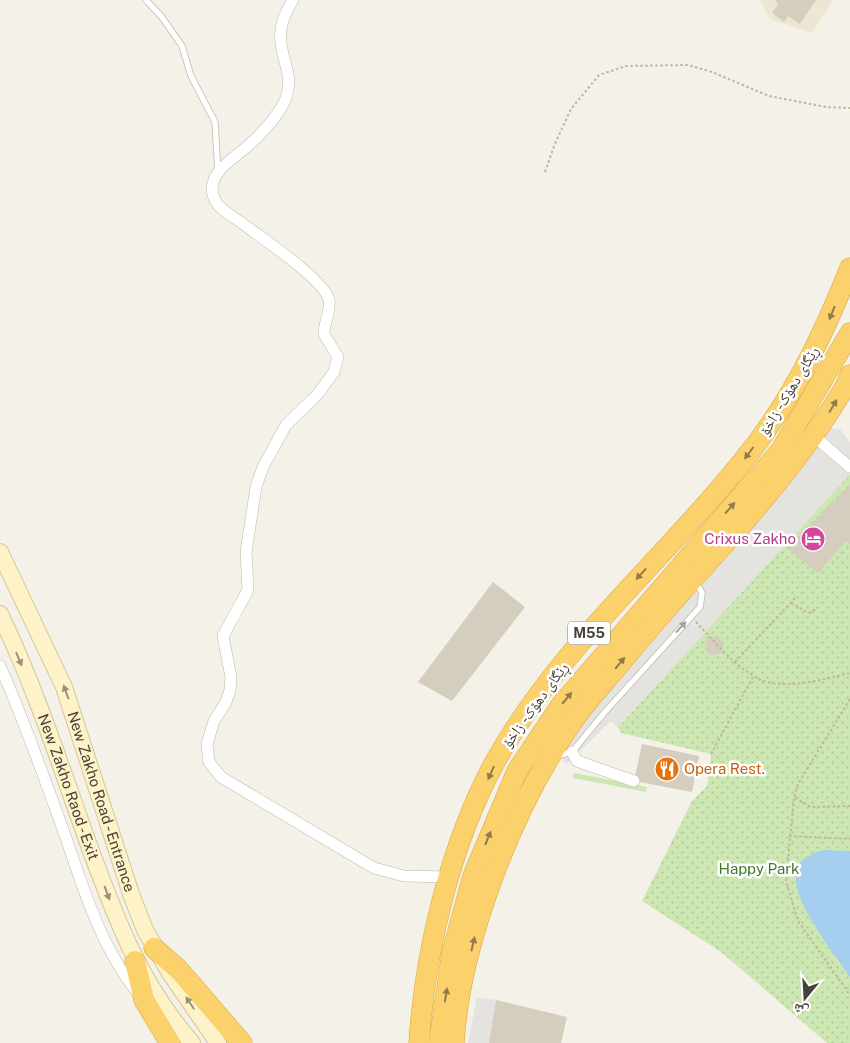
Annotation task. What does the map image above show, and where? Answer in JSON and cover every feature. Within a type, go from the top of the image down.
[{"type":"highway","name":"ڕێگای دهۆک - زاخۆ","points":[[419,1043],[421,1011],[431,946],[449,877],[470,819],[496,760],[535,700],[610,607],[699,512],[770,426],[803,373],[826,327],[850,268]]},
{"type":"highway","name":"ڕێگای دهۆک - زاخۆ","points":[[439,1043],[452,953],[462,913],[473,876],[511,810],[517,771],[561,705],[781,450],[822,390],[850,333]]},
{"type":"highway","points":[[454,1043],[464,982],[479,918],[511,810],[550,758],[570,724],[694,578],[760,504],[814,436],[848,379]]},
{"type":"highway","points":[[154,948],[179,970],[242,1043]]},
{"type":"highway","points":[[135,961],[144,1000],[170,1043]]},
{"type":"main road","name":"New Zakho Road - Entrance","points":[[0,552],[64,687],[131,894],[154,948],[218,1043]]},
{"type":"main road","name":"New Zakho Raod - Exit","points":[[0,614],[51,738],[113,910],[135,961],[159,1001],[192,1043]]},
{"type":"main road","points":[[69,790],[95,781]]},
{"type":"street","points":[[293,0],[282,22],[280,31],[288,83],[286,97],[266,128],[218,173],[213,183],[213,196],[217,203],[284,254],[318,283],[325,292],[330,306],[324,334],[338,357],[334,372],[323,388],[286,425],[263,467],[256,487],[246,552],[248,590],[223,636],[231,677],[230,690],[226,702],[210,730],[206,749],[209,762],[221,777],[374,868],[404,876],[449,877]]},
{"type":"street","points":[[814,436],[850,467]]},
{"type":"street","points":[[0,666],[23,718],[87,898],[115,959],[144,1000]]},
{"type":"street","points":[[572,752],[577,761],[634,782]]},
{"type":"lane","points":[[146,0],[162,16],[182,46],[191,76],[215,122],[218,173]]},
{"type":"lane","points":[[550,758],[572,752],[604,712],[700,606],[702,593],[694,578]]},
{"type":"path","points":[[546,172],[554,146],[571,110],[599,74],[626,66],[688,65],[712,72],[769,96],[826,108],[850,108]]},
{"type":"path","points":[[735,662],[796,597]]},
{"type":"path","points":[[791,602],[809,613],[816,609]]},
{"type":"path","points":[[690,617],[735,662],[760,680],[782,684],[850,673]]},
{"type":"path","points":[[711,754],[754,675]]},
{"type":"path","points":[[850,699],[798,784],[794,798],[786,882],[798,921],[850,995]]},
{"type":"path","points":[[794,798],[811,807],[850,806]]},
{"type":"path","points":[[790,836],[850,839]]},
{"type":"shaded area","points":[[760,0],[833,0],[812,33],[770,19]]},
{"type":"shaded area","points":[[818,427],[840,429],[850,442],[850,474],[618,727],[611,721],[567,764],[553,749]]},
{"type":"shaded area","points":[[477,997],[496,1000],[490,1043],[468,1043]]},
{"type":"green space","name":"Happy Park","points":[[850,474],[850,1043],[827,1043],[721,952],[642,901],[692,801],[707,786],[711,754],[621,733],[618,727]]},
{"type":"green space","points":[[574,773],[647,787],[646,792],[573,778]]},
{"type":"water","points":[[824,850],[850,851],[850,977],[807,912],[796,884],[797,868],[803,860],[810,855]]},
{"type":"building","points":[[775,0],[816,0],[800,24],[788,16],[784,22],[772,13],[778,5]]},
{"type":"building","points":[[850,485],[850,545],[846,541],[818,573],[787,548]]},
{"type":"building","points":[[493,582],[525,607],[452,701],[418,682]]},
{"type":"building","points":[[714,637],[720,640],[723,646],[720,652],[714,655],[708,652],[705,646],[708,640]]},
{"type":"building","name":"Opera Rest.","points":[[642,744],[699,756],[692,792],[634,781]]},
{"type":"building","points":[[496,1000],[567,1017],[561,1043],[489,1043]]},
{"type":"place","name":"Crixus Zakho","points":[[813,539]]},
{"type":"place","name":"Opera Rest.","points":[[667,769]]}]
